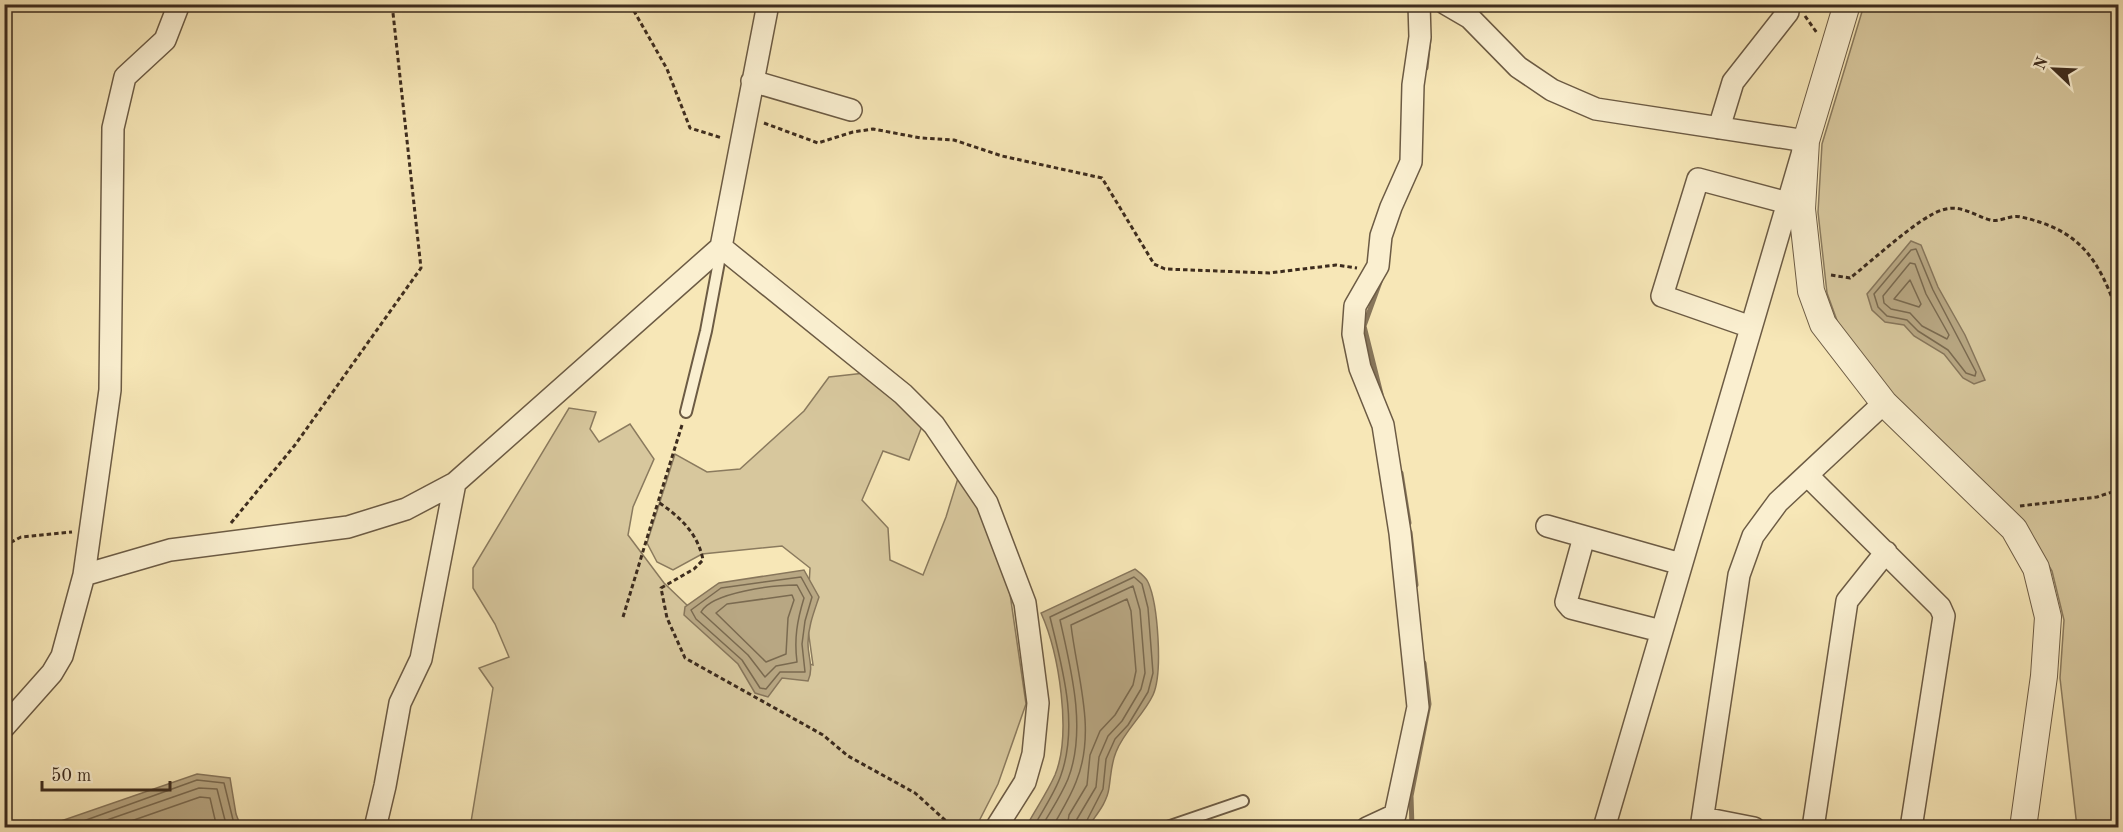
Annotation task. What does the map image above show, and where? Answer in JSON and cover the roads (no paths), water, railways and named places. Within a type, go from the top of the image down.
[{"type":"street","points":[[4,728],[52,673],[62,656],[84,575],[110,390],[113,128],[125,77],[165,40],[179,4]]},
{"type":"street","points":[[84,575],[170,550],[348,527],[406,509],[455,483],[721,247],[768,4]]},
{"type":"street","points":[[1367,828],[1395,815],[1418,707],[1400,533],[1383,425],[1360,368],[1353,334],[1355,306],[1378,266],[1381,236],[1411,162],[1413,84],[1420,37],[1419,4]]},
{"type":"street","points":[[1446,4],[1470,18],[1518,67],[1552,90],[1596,109],[1806,141]]},
{"type":"street","points":[[1604,828],[1847,4]]},
{"type":"street","points":[[1719,128],[1733,82],[1795,12]]},
{"type":"street","points":[[752,81],[850,110]]},
{"type":"street","points":[[1806,141],[1802,209],[1811,291],[1823,324],[1884,403],[2014,529],[2036,568],[2048,617],[2044,676],[2023,828]]},
{"type":"street","points":[[1751,327],[1662,296],[1698,178],[1788,202]]},
{"type":"street","points":[[721,247],[903,394],[934,426],[987,503],[1025,603],[1038,703],[1033,754],[1025,782],[996,828]]},
{"type":"street","points":[[1754,828],[1702,823],[1739,575],[1753,536],[1778,502],[1884,403]]},
{"type":"street","points":[[1808,476],[1940,607],[1944,616],[1911,828]]},
{"type":"street","points":[[375,828],[400,703],[421,659],[455,483]]},
{"type":"street","points":[[1547,526],[1681,564]]},
{"type":"street","points":[[1584,537],[1566,602],[1571,608],[1662,631]]},
{"type":"street","points":[[1814,828],[1847,601],[1886,552]]},
{"type":"lane","points":[[687,412],[706,331],[721,247]]},
{"type":"lane","points":[[1164,828],[1244,801]]},
{"type":"water","points":[[1911,241],[1921,245],[1938,287],[1965,335],[1985,380],[1974,384],[1963,378],[1944,354],[1914,336],[1904,325],[1885,322],[1872,310],[1867,294]]},
{"type":"water","points":[[1135,569],[1147,580],[1157,622],[1158,671],[1153,695],[1119,744],[1113,761],[1106,799],[1088,827],[1026,827],[1055,775],[1063,738],[1058,671],[1041,613]]},
{"type":"water","points":[[804,570],[819,597],[809,631],[810,676],[808,681],[782,678],[768,697],[755,693],[738,664],[684,615],[685,607],[719,583]]},
{"type":"water","points":[[197,774],[230,778],[236,814],[241,827],[59,827],[58,822]]},
{"type":"waterway","points":[[1426,68],[1429,39]]},
{"type":"waterway","points":[[1380,282],[1364,326],[1381,394]]},
{"type":"waterway","points":[[1401,473],[1409,523]]},
{"type":"waterway","points":[[1410,532],[1416,585]]},
{"type":"waterway","points":[[1412,828],[1411,796],[1429,704],[1424,663]]}]
